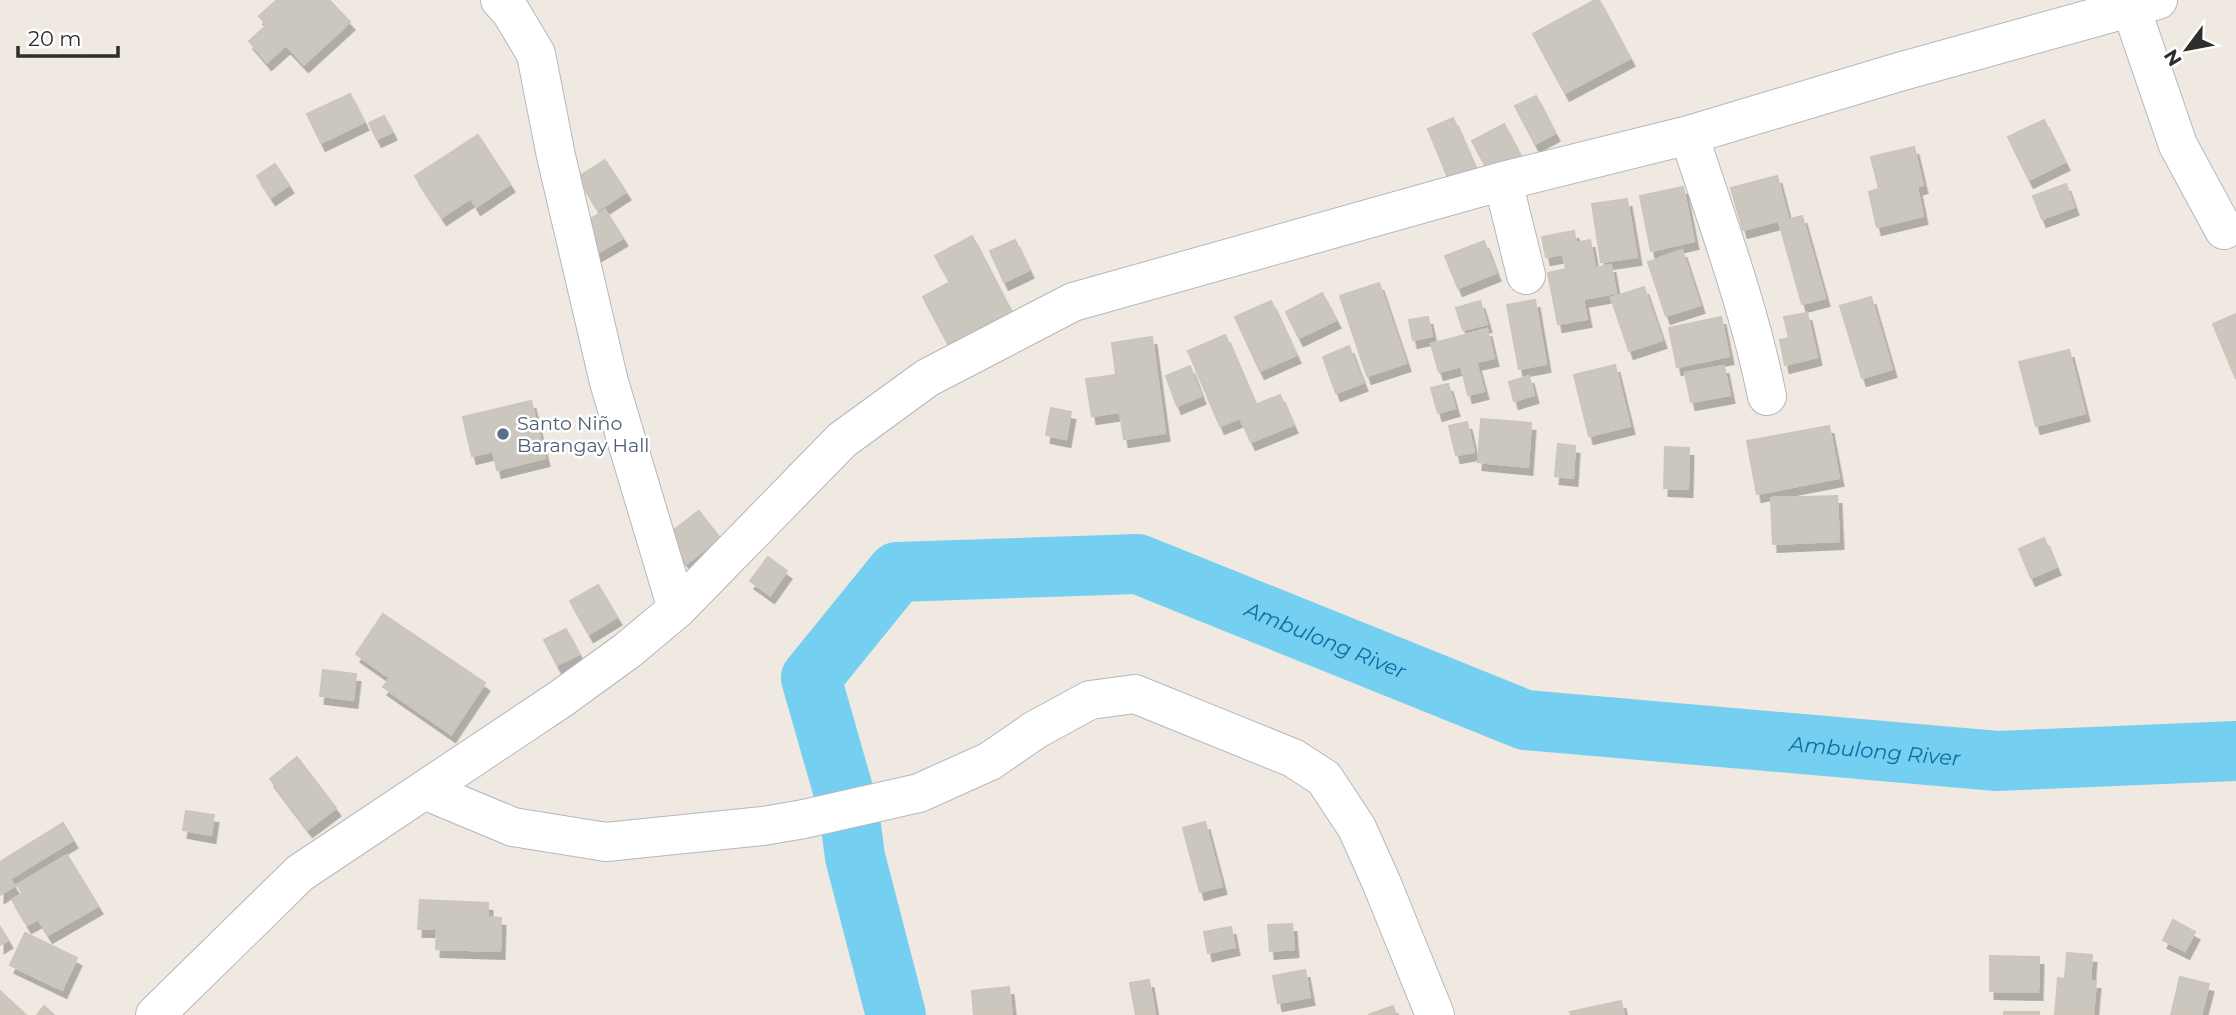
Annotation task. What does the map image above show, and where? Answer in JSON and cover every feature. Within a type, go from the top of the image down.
[{"type":"street","points":[[500,0],[511,12],[536,54],[555,156],[609,382],[677,609]]},
{"type":"street","points":[[155,1015],[299,873],[562,698],[628,650],[677,609],[842,440],[927,378],[1073,302],[1503,181],[1689,135],[2145,4],[2178,145],[2224,230]]},
{"type":"street","points":[[1689,135],[1759,353],[1767,396]]},
{"type":"street","points":[[1503,181],[1526,275]]},
{"type":"street","points":[[424,790],[513,827],[606,842],[763,826],[919,793],[989,761],[1035,730],[1090,700],[1135,694],[1293,758],[1324,778],[1357,828],[1435,1015]]},
{"type":"building","points":[[277,0],[329,0],[350,22],[304,64],[286,45],[267,62],[249,41],[267,25],[259,16]]},
{"type":"building","points":[[1599,0],[1630,58],[1565,93],[1533,34]]},
{"type":"building","points":[[350,94],[364,122],[321,143],[307,114]]},
{"type":"building","points":[[1536,96],[1555,133],[1535,144],[1515,106]]},
{"type":"building","points":[[384,116],[392,132],[377,139],[369,123]]},
{"type":"building","points":[[1453,118],[1475,168],[1448,178],[1428,129]]},
{"type":"building","points":[[2044,120],[2065,162],[2029,180],[2008,137]]},
{"type":"building","points":[[1504,124],[1521,157],[1490,174],[1472,141]]},
{"type":"building","points":[[478,135],[510,184],[476,207],[471,198],[442,217],[415,176]]},
{"type":"building","points":[[1914,147],[1923,185],[1917,187],[1923,216],[1877,227],[1869,192],[1879,189],[1871,157]]},
{"type":"building","points":[[605,160],[626,192],[598,210],[578,177]]},
{"type":"building","points":[[275,164],[289,185],[271,197],[257,176]]},
{"type":"building","points":[[1777,176],[1788,218],[1743,230],[1731,188]]},
{"type":"building","points":[[2066,184],[2074,207],[2042,219],[2033,196]]},
{"type":"building","points":[[1683,187],[1694,241],[1651,251],[1640,196]]},
{"type":"building","points":[[1627,199],[1637,257],[1601,262],[1592,204]]},
{"type":"building","points":[[605,210],[623,238],[594,255],[577,228]]},
{"type":"building","points":[[1802,216],[1825,298],[1802,304],[1779,222]]},
{"type":"building","points":[[1574,231],[1576,243],[1590,240],[1595,268],[1611,265],[1616,293],[1583,299],[1587,319],[1558,324],[1548,273],[1566,269],[1563,254],[1546,257],[1542,237]]},
{"type":"building","points":[[972,236],[1015,319],[953,353],[923,297],[950,282],[935,256]]},
{"type":"building","points":[[1015,240],[1029,270],[1004,282],[990,251]]},
{"type":"building","points":[[1484,241],[1496,273],[1458,288],[1445,256]]},
{"type":"building","points":[[1682,250],[1700,305],[1666,316],[1648,262]]},
{"type":"building","points":[[1379,283],[1406,363],[1367,376],[1340,296]]},
{"type":"building","points":[[1644,287],[1662,340],[1629,351],[1611,298]]},
{"type":"building","points":[[1322,293],[1336,320],[1299,338],[1286,312]]},
{"type":"building","points":[[1871,297],[1892,369],[1862,378],[1840,306]]},
{"type":"building","points":[[1535,300],[1546,364],[1519,369],[1507,305]]},
{"type":"building","points":[[1271,301],[1296,355],[1260,371],[1235,317]]},
{"type":"building","points":[[1480,301],[1487,324],[1463,330],[1456,308]]},
{"type":"building","points":[[1807,313],[1817,357],[1785,365],[1780,340],[1789,338],[1784,317]]},
{"type":"building","points":[[2236,314],[2236,379],[2213,324]]},
{"type":"building","points":[[1428,317],[1432,336],[1413,340],[1409,320]]},
{"type":"building","points":[[1721,317],[1729,356],[1677,367],[1669,328]]},
{"type":"building","points":[[1487,329],[1494,358],[1476,362],[1484,391],[1468,395],[1461,366],[1439,372],[1431,344]]},
{"type":"building","points":[[1225,335],[1255,405],[1280,395],[1293,425],[1251,442],[1240,418],[1220,426],[1188,351]]},
{"type":"building","points":[[1152,337],[1165,433],[1124,439],[1120,412],[1092,416],[1086,379],[1116,375],[1112,343]]},
{"type":"building","points":[[1349,346],[1363,383],[1336,393],[1323,357]]},
{"type":"building","points":[[2069,350],[2085,413],[2036,426],[2019,362]]},
{"type":"building","points":[[1615,365],[1630,426],[1589,436],[1574,375]]},
{"type":"building","points":[[1190,366],[1201,396],[1177,406],[1166,376]]},
{"type":"building","points":[[1724,366],[1730,395],[1691,402],[1685,373]]},
{"type":"building","points":[[1529,376],[1534,395],[1514,401],[1509,382]]},
{"type":"building","points":[[1448,384],[1455,408],[1438,413],[1431,388]]},
{"type":"building","name":"Santo Niño Barangay Hall","points":[[531,401],[545,458],[497,470],[493,451],[472,456],[463,417]]},
{"type":"building","points":[[1051,408],[1071,412],[1066,439],[1046,435]]},
{"type":"building","points":[[1481,419],[1531,423],[1528,467],[1478,462]]},
{"type":"building","points":[[1467,422],[1474,452],[1456,455],[1449,426]]},
{"type":"building","points":[[1829,426],[1839,478],[1757,494],[1747,441]]},
{"type":"building","points":[[1558,444],[1575,446],[1573,478],[1555,476]]},
{"type":"building","points":[[1665,447],[1689,448],[1688,489],[1664,488]]},
{"type":"building","points":[[1837,496],[1839,541],[1773,544],[1771,498]]},
{"type":"building","points":[[699,511],[720,538],[687,563],[666,536]]},
{"type":"building","points":[[2044,538],[2056,567],[2031,578],[2019,549]]},
{"type":"building","points":[[768,557],[787,571],[770,595],[750,581]]},
{"type":"building","points":[[598,585],[617,617],[589,634],[570,601]]},
{"type":"building","points":[[383,614],[485,683],[451,734],[383,687],[390,678],[356,654]]},
{"type":"building","points":[[566,629],[579,654],[557,665],[544,640]]},
{"type":"building","points":[[323,670],[356,674],[353,700],[320,696]]},
{"type":"building","points":[[297,757],[336,808],[308,829],[270,779]]},
{"type":"building","points":[[186,811],[214,815],[211,835],[183,830]]},
{"type":"building","points":[[1205,822],[1222,886],[1200,892],[1183,828]]},
{"type":"building","points":[[63,823],[73,840],[10,879],[14,886],[0,895],[0,862]]},
{"type":"building","points":[[67,855],[98,906],[48,935],[38,919],[27,925],[12,900],[23,894],[17,885]]},
{"type":"building","points":[[420,900],[488,903],[488,917],[501,918],[500,951],[436,949],[437,929],[418,929]]},
{"type":"building","points":[[2173,920],[2195,932],[2185,951],[2163,940]]},
{"type":"building","points":[[1292,924],[1294,949],[1270,951],[1268,925]]},
{"type":"building","points":[[0,927],[8,940],[0,945]]},
{"type":"building","points":[[1231,927],[1235,947],[1208,953],[1204,932]]},
{"type":"building","points":[[25,933],[77,958],[62,990],[10,965]]},
{"type":"building","points":[[2067,953],[2092,955],[2090,981],[2096,981],[2093,1015],[2055,1015],[2058,978],[2065,979]]},
{"type":"building","points":[[1990,956],[2039,957],[2038,992],[1990,991]]},
{"type":"building","points":[[1305,970],[1310,997],[1278,1003],[1273,976]]},
{"type":"building","points":[[2180,977],[2209,984],[2201,1015],[2171,1015]]},
{"type":"building","points":[[1149,980],[1155,1015],[1136,1015],[1130,983]]},
{"type":"building","points":[[1009,987],[1012,1015],[974,1015],[972,991]]},
{"type":"building","points":[[0,991],[26,1015],[0,1015]]},
{"type":"building","points":[[1621,1001],[1624,1015],[1571,1015],[1570,1012]]},
{"type":"building","points":[[44,1006],[54,1015],[37,1015]]},
{"type":"building","points":[[1393,1006],[1396,1015],[1368,1015]]},
{"type":"building","points":[[2004,1012],[2039,1012],[2039,1015],[2004,1015]]},
{"type":"waterway","name":"Ambulong River","points":[[896,1015],[855,857],[849,811],[811,678],[897,572],[1138,564],[1525,720],[1997,761],[2236,751]]},
{"type":"place","name":"Santo Niño Barangay Hall","points":[[503,434]]}]
